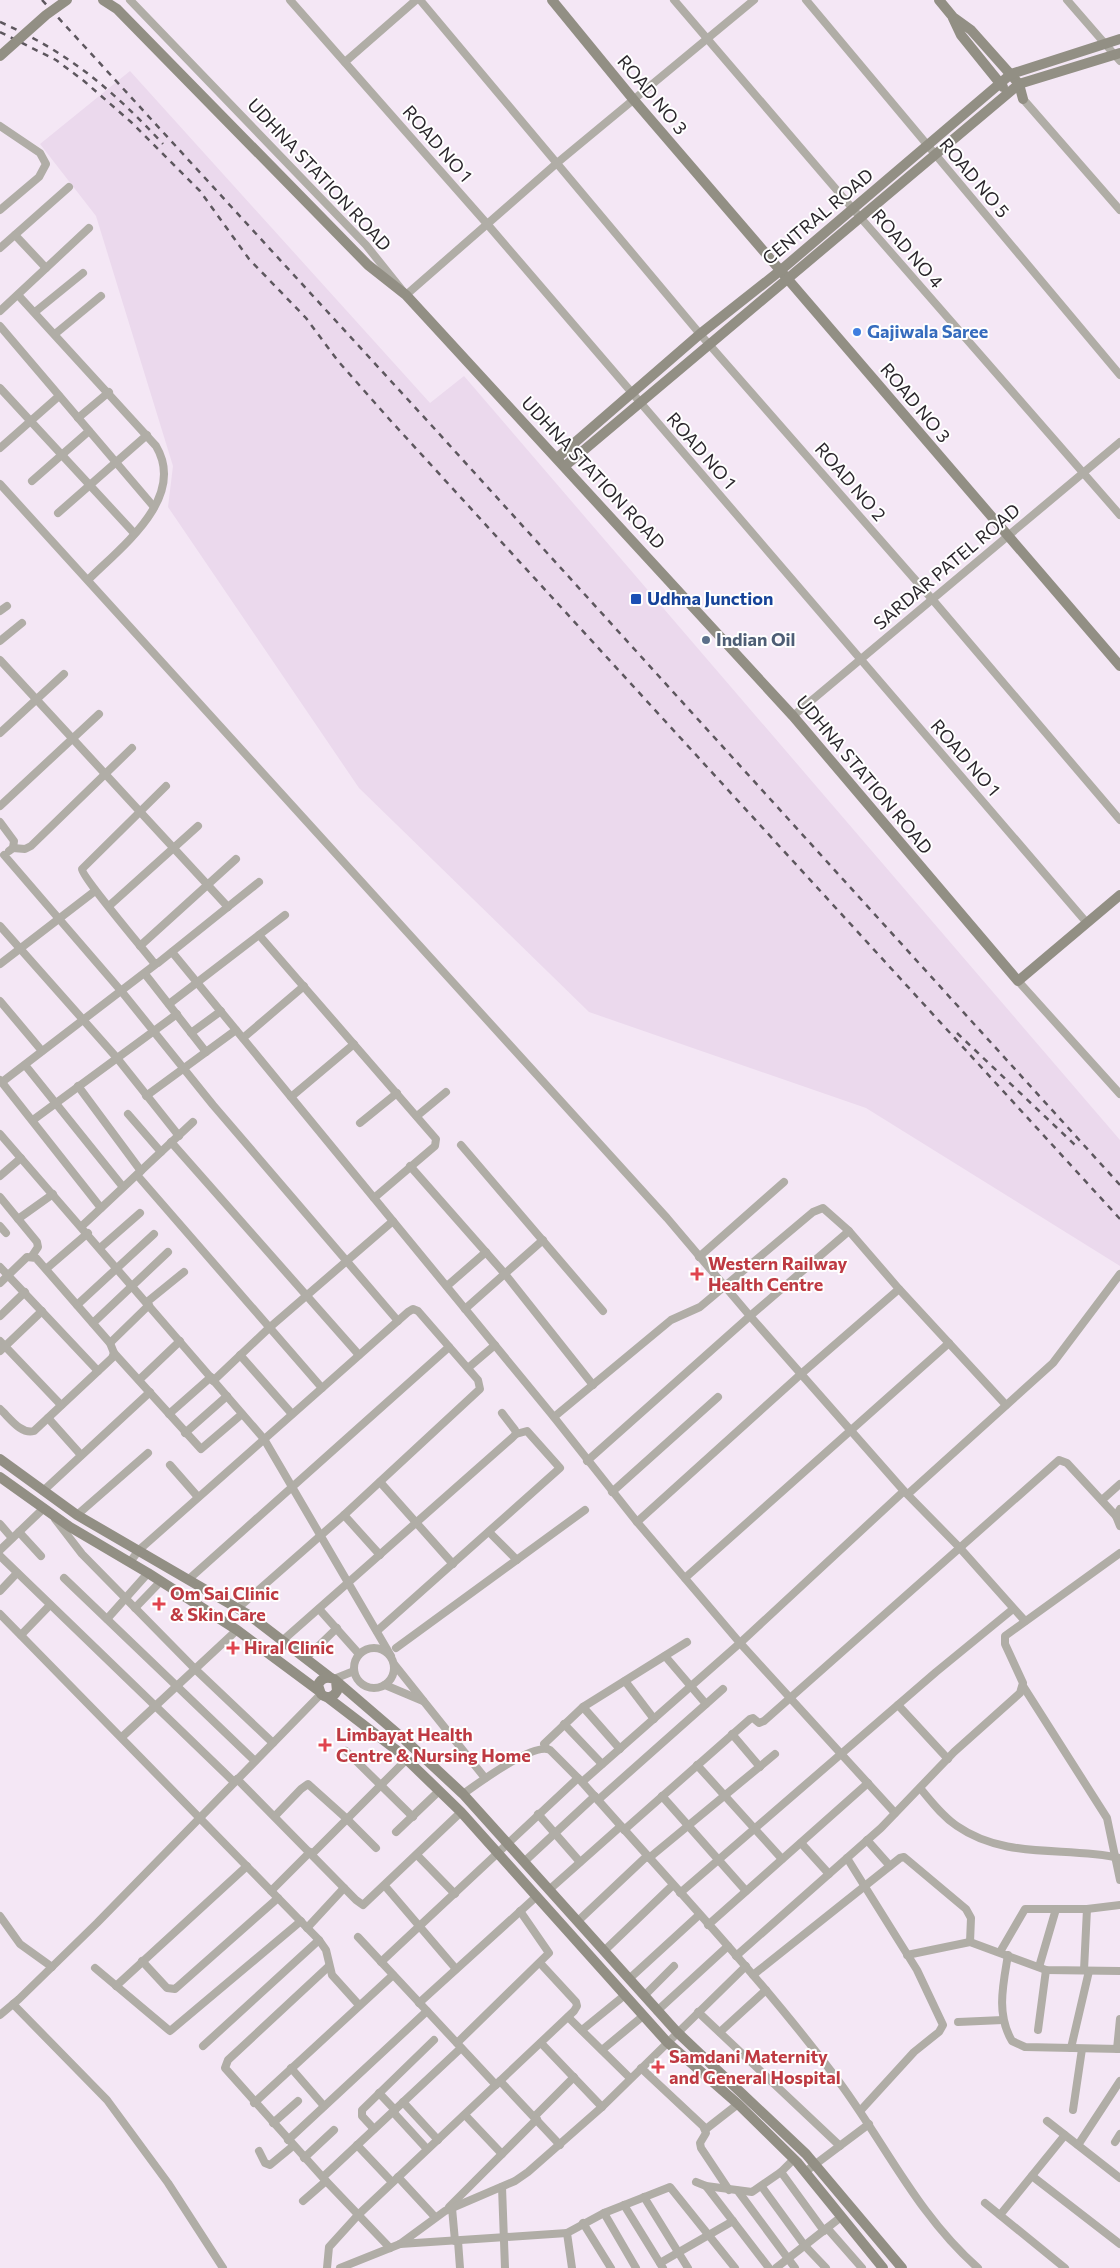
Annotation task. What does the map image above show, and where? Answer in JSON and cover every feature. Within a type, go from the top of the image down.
[{"type":"street","points":[[0,56],[46,15],[67,0]]},
{"type":"street","points":[[103,0],[117,9],[356,253],[406,295],[557,163],[754,0]]},
{"type":"street","name":"UDHNA STATION ROAD","points":[[130,0],[366,245],[406,295],[793,716],[1018,981]]},
{"type":"street","name":"ROAD NO 1","points":[[290,0],[488,225],[1087,923]]},
{"type":"street","points":[[345,62],[416,0]]},
{"type":"street","name":"ROAD NO 2","points":[[420,0],[708,344],[932,599],[1120,820]]},
{"type":"street","name":"ROAD NO 3","points":[[552,0],[633,99],[1120,666]]},
{"type":"street","name":"ROAD NO 4","points":[[674,0],[856,213],[1120,515]]},
{"type":"street","name":"ROAD NO 5","points":[[806,0],[1120,374]]},
{"type":"street","points":[[938,0],[953,17],[971,30],[1011,74],[1019,84],[1023,99],[1120,210]]},
{"type":"street","points":[[1067,0],[1104,43],[1118,56]]},
{"type":"street","points":[[953,17],[961,34],[1007,93],[1023,99]]},
{"type":"street","name":"CENTRAL ROAD","points":[[561,462],[640,402],[708,344],[784,274],[856,213],[927,145],[999,83],[1011,74],[1120,38]]},
{"type":"street","name":"CENTRAL ROAD","points":[[856,213],[935,154],[1019,84],[1118,56]]},
{"type":"street","points":[[0,126],[40,153],[46,164],[39,177],[0,210]]},
{"type":"street","points":[[0,248],[69,187]]},
{"type":"street","points":[[0,312],[89,228]]},
{"type":"street","points":[[15,235],[46,268]]},
{"type":"street","points":[[35,312],[82,273]]},
{"type":"street","name":"CENTRAL ROAD","points":[[561,462],[632,393],[700,334],[784,274]]},
{"type":"street","points":[[18,294],[147,435],[161,454],[166,472],[162,489],[154,507],[134,533],[88,580]]},
{"type":"street","points":[[55,334],[101,296]]},
{"type":"street","points":[[0,326],[154,507]]},
{"type":"street","points":[[0,388],[134,533]]},
{"type":"street","points":[[78,418],[109,392]]},
{"type":"street","points":[[0,448],[59,396]]},
{"type":"street","points":[[32,481],[89,431]]},
{"type":"street","points":[[58,513],[147,435]]},
{"type":"street","name":"SARDAR PATEL ROAD","points":[[793,716],[1120,442]]},
{"type":"street","points":[[0,484],[667,1218],[800,1374],[906,1493],[959,1547],[1026,1621]]},
{"type":"street","points":[[0,642],[22,623]]},
{"type":"street","points":[[0,660],[104,775],[228,907]]},
{"type":"street","points":[[0,734],[64,674]]},
{"type":"street","points":[[0,806],[99,714]]},
{"type":"street","points":[[132,748],[30,846],[25,849],[13,848],[2,856],[122,992],[398,1321]]},
{"type":"street","points":[[156,964],[95,891],[82,874],[82,869],[166,786]]},
{"type":"street","points":[[0,822],[11,835],[13,848]]},
{"type":"street","points":[[109,906],[198,826]]},
{"type":"street","points":[[140,946],[236,859]]},
{"type":"street","points":[[101,1208],[1,1081],[122,992],[259,882]]},
{"type":"street","points":[[0,964],[95,891]]},
{"type":"street","points":[[1120,895],[1018,981],[1120,1094]]},
{"type":"street","points":[[169,1004],[285,915]]},
{"type":"street","points":[[0,926],[117,1058],[178,1136]]},
{"type":"street","points":[[260,935],[417,1116],[433,1135],[437,1143],[374,1198]]},
{"type":"street","points":[[172,952],[554,1417],[637,1522],[740,1643],[895,1813]]},
{"type":"street","points":[[145,974],[206,1052]]},
{"type":"street","points":[[243,1038],[304,986]]},
{"type":"street","points":[[1,1004],[42,1052]]},
{"type":"street","points":[[191,1034],[220,1010]]},
{"type":"street","points":[[33,1120],[177,1014]]},
{"type":"street","points":[[146,1096],[236,1030]]},
{"type":"street","points":[[291,1097],[354,1044]]},
{"type":"street","points":[[25,1065],[123,1187]]},
{"type":"street","points":[[78,1086],[139,1173],[322,1388]]},
{"type":"street","points":[[417,1116],[446,1092]]},
{"type":"street","points":[[360,1123],[397,1093]]},
{"type":"street","points":[[128,1114],[161,1152]]},
{"type":"street","points":[[82,1226],[193,1122]]},
{"type":"street","points":[[1,1138],[82,1226],[264,1440],[377,1631],[394,1664],[485,1778]]},
{"type":"street","points":[[172,1142],[359,1355]]},
{"type":"street","points":[[460,1145],[603,1311]]},
{"type":"street","points":[[0,1176],[21,1158]]},
{"type":"street","points":[[410,1166],[505,1274],[593,1386]]},
{"type":"street","points":[[699,1257],[784,1182]]},
{"type":"street","points":[[18,1219],[53,1194]]},
{"type":"street","points":[[0,1198],[37,1242],[38,1247],[32,1256],[27,1258],[0,1283]]},
{"type":"street","points":[[554,1417],[671,1320],[696,1310],[820,1208],[826,1210],[849,1231],[899,1289],[1006,1405]]},
{"type":"street","points":[[100,1248],[140,1213]]},
{"type":"street","points":[[169,1414],[240,1355],[393,1221]]},
{"type":"street","points":[[0,1226],[6,1233]]},
{"type":"street","points":[[587,1461],[849,1231]]},
{"type":"street","points":[[46,1269],[88,1233]]},
{"type":"street","points":[[77,1305],[154,1234]]},
{"type":"street","points":[[465,1308],[543,1240]]},
{"type":"street","points":[[93,1323],[168,1252]]},
{"type":"street","points":[[447,1286],[486,1252]]},
{"type":"street","points":[[32,1256],[46,1269],[110,1342],[114,1353],[198,1447],[203,1448],[242,1414]]},
{"type":"street","points":[[0,1267],[98,1371]]},
{"type":"street","points":[[110,1342],[184,1272]]},
{"type":"street","points":[[382,1962],[538,1814],[620,1749],[1057,1358],[1120,1274]]},
{"type":"street","points":[[637,1522],[800,1374],[899,1289]]},
{"type":"street","points":[[0,1316],[25,1292]]},
{"type":"street","points":[[130,1562],[139,1550],[408,1312],[414,1309],[418,1311],[478,1380],[480,1390],[344,1515],[238,1608]]},
{"type":"street","points":[[42,1311],[2,1346],[61,1405]]},
{"type":"street","points":[[139,1380],[180,1341]]},
{"type":"street","points":[[685,1578],[852,1432],[950,1343]]},
{"type":"street","points":[[468,1368],[495,1345]]},
{"type":"street","points":[[189,1579],[449,1347]]},
{"type":"street","points":[[0,1409],[23,1431],[28,1433],[34,1431],[112,1358],[114,1353]]},
{"type":"street","points":[[240,1355],[292,1414]]},
{"type":"street","points":[[43,1491],[150,1392]]},
{"type":"street","points":[[185,1433],[227,1396]]},
{"type":"street","points":[[612,1492],[718,1397]]},
{"type":"street","points":[[502,1414],[516,1434]]},
{"type":"street","points":[[48,1418],[81,1455]]},
{"type":"street","points":[[282,1641],[516,1434],[527,1431],[560,1468],[377,1631]]},
{"type":"street","points":[[77,1515],[148,1453]]},
{"type":"street","points":[[0,1459],[77,1515],[238,1608],[334,1679],[405,1740],[463,1794],[677,2032],[815,2164],[902,2268]]},
{"type":"street","points":[[550,1889],[752,1718],[759,1723],[764,1721],[1059,1460],[1067,1463],[1102,1500],[1118,1513],[1120,1526]]},
{"type":"street","points":[[170,1465],[198,1497]]},
{"type":"street","points":[[0,1477],[53,1515],[237,1630],[406,1759],[440,1791],[498,1853],[667,2042],[738,2104],[794,2159],[882,2268]]},
{"type":"street","points":[[380,1482],[453,1564]]},
{"type":"street","points":[[1102,1500],[1120,1484]]},
{"type":"street","points":[[0,1550],[44,1508]]},
{"type":"street","points":[[396,1648],[585,1510]]},
{"type":"street","points":[[53,1515],[62,1530],[82,1554],[195,1669],[273,1743]]},
{"type":"street","points":[[344,1515],[380,1555]]},
{"type":"street","points":[[0,1524],[12,1538]]},
{"type":"street","points":[[19,1532],[41,1556]]},
{"type":"street","points":[[489,1532],[517,1560]]},
{"type":"street","points":[[1120,1554],[1008,1634],[1004,1640],[1023,1686],[1099,1804],[1110,1827],[1118,1858],[1120,1880]]},
{"type":"street","points":[[0,1556],[154,1707],[275,1816],[344,1888],[363,1905],[385,1886],[460,1812]]},
{"type":"street","points":[[0,1591],[17,1573]]},
{"type":"street","points":[[107,1619],[148,1573]]},
{"type":"street","points":[[64,1578],[255,1761]]},
{"type":"street","points":[[135,1608],[161,1581]]},
{"type":"street","points":[[21,1635],[50,1604]]},
{"type":"street","points":[[680,1893],[841,1753],[1013,1608]]},
{"type":"street","points":[[319,1609],[359,1654]]},
{"type":"street","points":[[0,1614],[319,1940],[326,1950],[328,1966],[332,1976],[360,2005]]},
{"type":"street","points":[[306,1658],[337,1628]]},
{"type":"street","points":[[122,1737],[237,1630]]},
{"type":"street","points":[[688,1642],[583,1707],[544,1744],[580,1780],[766,1990],[861,2110],[918,2201],[939,2228],[978,2268]]},
{"type":"street","points":[[391,1656],[384,1650],[375,1647],[366,1649],[359,1654],[354,1662],[357,1680],[364,1686],[373,1688],[385,1685],[425,1702]]},
{"type":"street","points":[[665,1656],[706,1704]]},
{"type":"street","points":[[385,1685],[394,1673],[394,1664]]},
{"type":"street","points":[[322,1694],[318,1685],[322,1680],[334,1679],[354,1671]]},
{"type":"street","points":[[322,1694],[333,1696],[338,1691],[334,1679]]},
{"type":"street","points":[[625,1681],[654,1719]]},
{"type":"street","points":[[736,1956],[867,1840],[948,1759],[1020,1693],[1023,1686]]},
{"type":"street","points":[[525,1861],[723,1689]]},
{"type":"street","points":[[0,2015],[52,1967],[322,1694]]},
{"type":"street","points":[[898,1705],[948,1759]]},
{"type":"street","points":[[583,1707],[620,1749]]},
{"type":"street","points":[[564,1724],[602,1764]]},
{"type":"street","points":[[732,1734],[760,1767]]},
{"type":"street","points":[[463,1794],[485,1778],[535,1750],[546,1748]]},
{"type":"street","points":[[346,1751],[413,1816]]},
{"type":"street","points":[[578,1921],[648,1857],[775,1754]]},
{"type":"street","points":[[271,1891],[347,1819],[406,1759]]},
{"type":"street","points":[[697,1766],[782,1859]]},
{"type":"street","points":[[708,1925],[868,1782]]},
{"type":"street","points":[[275,1816],[304,1785],[308,1784],[376,1848]]},
{"type":"street","points":[[920,1788],[948,1820],[984,1841],[1014,1849],[1118,1858]]},
{"type":"street","points":[[396,1832],[440,1791]]},
{"type":"street","points":[[662,1796],[746,1891]]},
{"type":"street","points":[[538,1814],[580,1862]]},
{"type":"street","points":[[867,1840],[890,1866]]},
{"type":"street","points":[[801,1842],[829,1874]]},
{"type":"street","points":[[417,1855],[455,1894]]},
{"type":"street","points":[[847,1858],[907,1955],[941,2019],[942,2029],[914,2052],[861,2110]]},
{"type":"street","points":[[753,1975],[900,1858],[910,1860],[966,1909],[971,1918],[970,1942]]},
{"type":"street","points":[[116,1986],[247,1866]]},
{"type":"street","points":[[604,1951],[673,1885]]},
{"type":"street","points":[[385,1886],[456,1969]]},
{"type":"street","points":[[307,1928],[344,1888]]},
{"type":"street","points":[[420,2003],[537,1896]]},
{"type":"street","points":[[142,1961],[167,1988],[175,1989],[278,1898]]},
{"type":"street","points":[[1000,1952],[1023,1911],[1027,1909],[1087,1909],[1120,1905]]},
{"type":"street","points":[[1038,2030],[1043,1968],[1056,1909]]},
{"type":"street","points":[[1071,2048],[1087,1970],[1087,1909]]},
{"type":"street","points":[[303,2201],[547,1956],[548,1949],[520,1911]]},
{"type":"street","points":[[629,1979],[700,1915]]},
{"type":"street","points":[[0,1916],[20,1944],[52,1967]]},
{"type":"street","points":[[94,1968],[168,2029],[173,2030],[301,1922]]},
{"type":"street","points":[[358,1937],[459,2045],[536,2118],[560,2145]]},
{"type":"street","points":[[203,2046],[319,1940]]},
{"type":"street","points":[[907,1955],[970,1942],[1043,1968],[1120,1971]]},
{"type":"street","points":[[657,2011],[728,1946]]},
{"type":"street","points":[[1008,1955],[1002,1994],[1003,2020],[1008,2035],[1017,2044],[1025,2047],[1119,2049],[1120,2019]]},
{"type":"street","points":[[327,2268],[329,2246],[358,2215],[541,2043],[577,2006],[576,2002],[540,1963]]},
{"type":"street","points":[[328,1966],[225,2064],[226,2070],[304,2158],[390,2248]]},
{"type":"street","points":[[644,1996],[674,1966]]},
{"type":"street","points":[[340,2268],[400,2244],[435,2217],[502,2187],[528,2172],[602,2107],[746,1966]]},
{"type":"street","points":[[254,2102],[393,1974]]},
{"type":"street","points":[[720,2032],[766,1990]]},
{"type":"street","points":[[582,2030],[625,1995]]},
{"type":"street","points":[[13,2004],[103,2095],[168,2183],[223,2268]]},
{"type":"street","points":[[259,2151],[265,2163],[270,2165],[324,2106],[427,2011]]},
{"type":"street","points":[[698,2012],[840,2146]]},
{"type":"street","points":[[602,2050],[643,2016]]},
{"type":"street","points":[[568,2017],[630,2078]]},
{"type":"street","points":[[958,2022],[1003,2020]]},
{"type":"street","points":[[374,2130],[361,2113],[434,2040]]},
{"type":"street","points":[[541,2043],[602,2107]]},
{"type":"street","points":[[1073,2110],[1082,2049]]},
{"type":"street","points":[[291,2068],[324,2106]]},
{"type":"street","points":[[641,2068],[706,2129]]},
{"type":"street","points":[[449,2210],[574,2077]]},
{"type":"street","points":[[1078,2145],[1120,2081]]},
{"type":"street","points":[[379,2093],[427,2149]]},
{"type":"street","points":[[273,2124],[298,2101]]},
{"type":"street","points":[[403,2102],[438,2140]]},
{"type":"street","points":[[729,2190],[701,2148],[700,2143],[706,2133],[706,2129],[738,2104]]},
{"type":"street","points":[[465,2114],[502,2154]]},
{"type":"street","points":[[1047,2122],[1120,2178]]},
{"type":"street","points":[[805,2172],[870,2124]]},
{"type":"street","points":[[304,2158],[334,2130]]},
{"type":"street","points":[[1115,2142],[1120,2134]]},
{"type":"street","points":[[1000,2216],[1065,2135]]},
{"type":"street","points":[[358,2145],[435,2217]]},
{"type":"street","points":[[696,2182],[706,2186],[752,2192],[762,2187],[794,2159]]},
{"type":"street","points":[[781,2172],[826,2229],[862,2268]]},
{"type":"street","points":[[1032,2176],[1120,2244]]},
{"type":"street","points":[[706,2186],[768,2268]]},
{"type":"street","points":[[502,2187],[505,2268]]},
{"type":"street","points":[[762,2187],[805,2246],[826,2268]]},
{"type":"street","points":[[400,2244],[567,2232],[624,2205],[667,2188],[673,2188],[735,2268]]},
{"type":"street","points":[[738,2191],[795,2268]]},
{"type":"street","points":[[644,2197],[688,2268]]},
{"type":"street","points":[[985,2203],[1064,2268]]},
{"type":"street","points":[[624,2205],[662,2266],[678,2252],[733,2221]]},
{"type":"street","points":[[449,2210],[457,2241],[460,2268]]},
{"type":"street","points":[[604,2214],[636,2268]]},
{"type":"street","points":[[776,2268],[842,2217]]},
{"type":"street","points":[[583,2223],[610,2268]]},
{"type":"street","points":[[567,2232],[572,2268]]},
{"type":"shaded area","points":[[130,71],[430,403],[464,376],[1120,1140],[1120,1266],[866,1108],[589,1012],[359,788],[168,507],[173,466],[96,216],[40,144]]},
{"type":"railway","points":[[42,0],[433,427],[1120,1185]]},
{"type":"railway","points":[[0,22],[47,46],[88,74],[126,106],[163,144]]},
{"type":"railway","points":[[0,32],[56,60],[84,81],[131,122],[200,191],[249,259],[306,318],[338,361],[390,420],[1120,1219]]},
{"type":"railway","points":[[957,1033],[1075,1145]]},
{"type":"place","name":"Gajiwala Saree","points":[[857,332]]},
{"type":"place","name":"Udhna Junction","points":[[636,599]]},
{"type":"place","name":"Indian Oil","points":[[706,640]]},
{"type":"place","name":"Western Railway Health Centre","points":[[697,1274]]},
{"type":"place","name":"Om Sai Clinic & Skin Care","points":[[159,1604]]},
{"type":"place","name":"Hiral Clinic","points":[[233,1648]]},
{"type":"place","name":"Limbayat Health Centre & Nursing Home","points":[[325,1745]]},
{"type":"place","name":"Samdani Maternity and General Hospital","points":[[658,2067]]}]
